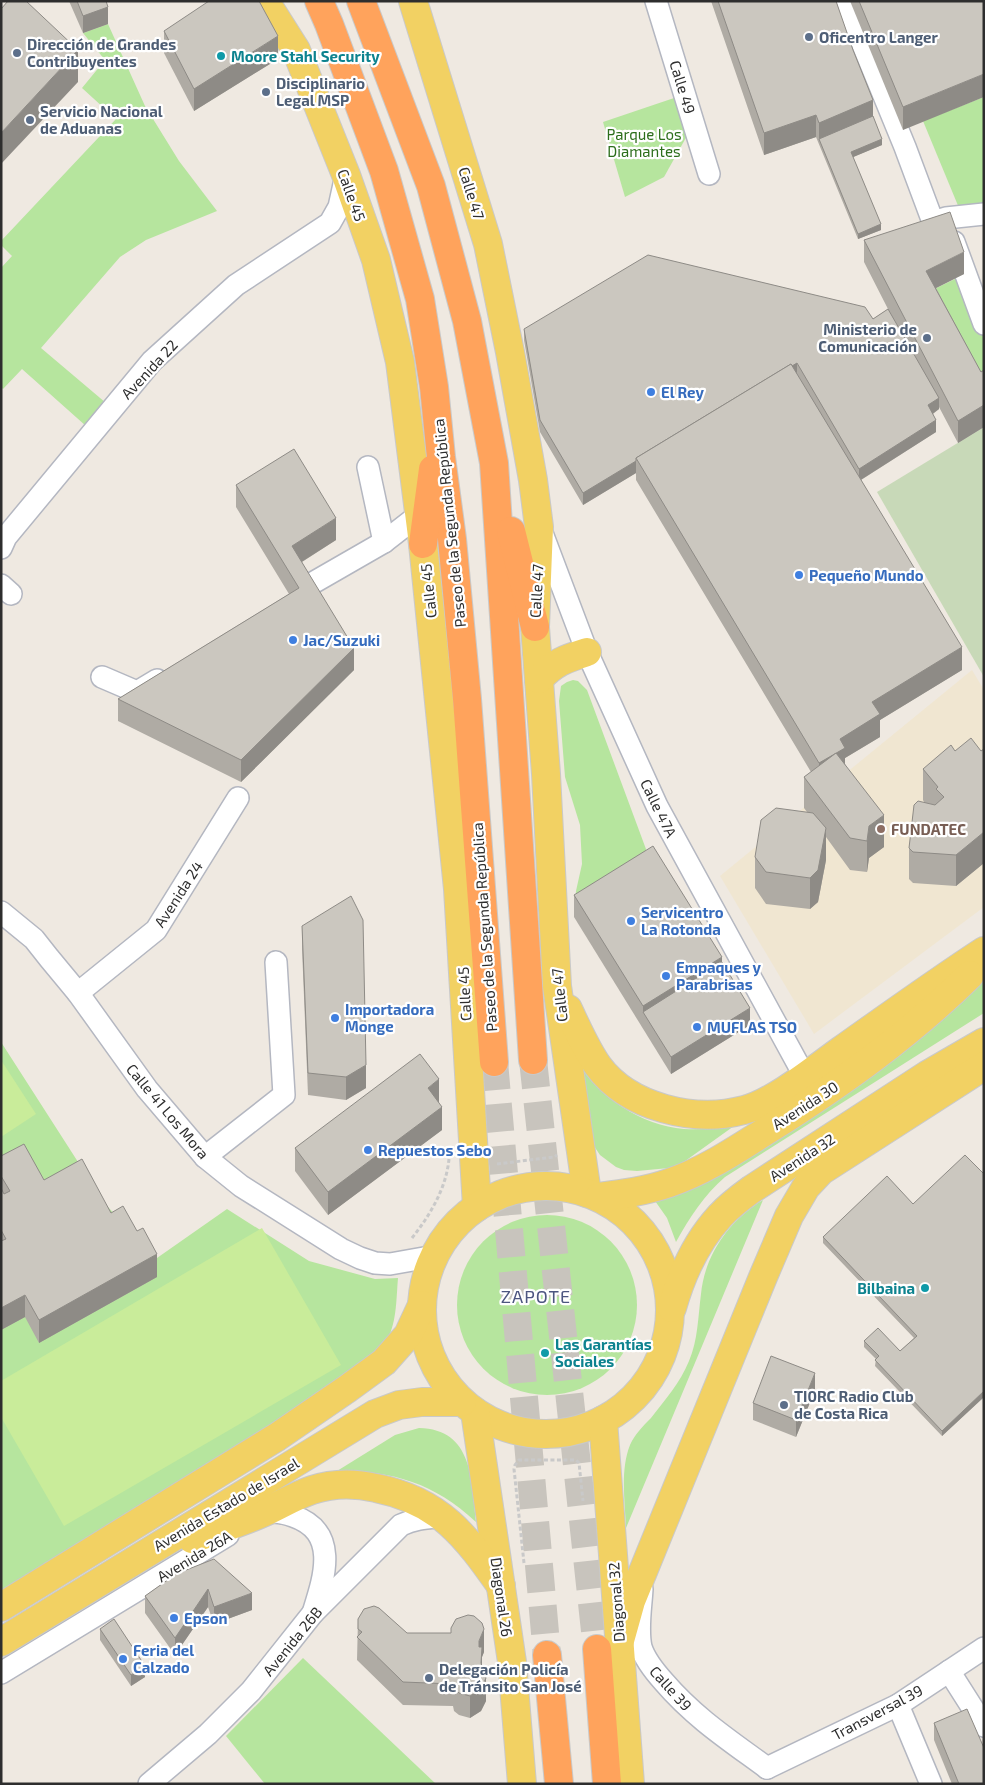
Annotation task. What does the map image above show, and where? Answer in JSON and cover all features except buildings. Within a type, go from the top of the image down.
[{"type":"highway","name":"Paseo de la Segunda República","points":[[319,1],[330,24],[384,171],[418,290],[434,387],[452,539],[467,699],[494,1062]]},
{"type":"highway","points":[[361,1],[431,186],[467,322],[494,463],[535,627]]},
{"type":"highway","points":[[423,544],[438,426]]},
{"type":"highway","points":[[494,463],[533,1060]]},
{"type":"highway","points":[[607,1784],[608,1646]]},
{"type":"highway","points":[[547,1655],[560,1784]]},
{"type":"main road","name":"Calle 45","points":[[265,1],[296,50],[346,175],[376,260],[400,362],[420,514],[458,889],[477,1207]]},
{"type":"main road","name":"Calle 47","points":[[413,1],[488,244],[533,480],[539,527],[535,627],[546,774],[556,986],[593,1195]]},
{"type":"main road","points":[[539,679],[550,667],[587,652]]},
{"type":"main road","points":[[556,986],[587,1048],[598,1066],[616,1085],[637,1098],[676,1112],[723,1114],[745,1110],[771,1098],[984,951]]},
{"type":"main road","name":"Avenida 30","points":[[593,1195],[643,1191],[669,1184],[708,1167],[809,1104],[874,1060],[944,1001],[984,962]]},
{"type":"main road","name":"Avenida 32","points":[[670,1317],[679,1284],[701,1242],[720,1216],[734,1203],[752,1189],[919,1080],[984,1042]]},
{"type":"main road","points":[[608,1646],[629,1609],[763,1277],[789,1216],[806,1187],[821,1171],[984,1066]]},
{"type":"main road","points":[[542,1186],[565,1187],[593,1195],[638,1227],[657,1253],[667,1284],[670,1317],[664,1348],[650,1377],[629,1402],[603,1420],[582,1428],[560,1433],[538,1434],[516,1431],[494,1423],[468,1407],[447,1386],[427,1347],[423,1326],[422,1304],[426,1280],[435,1256],[455,1226],[477,1207],[498,1196],[519,1189],[542,1186]]},
{"type":"main road","name":"Avenida Estado de Israel","points":[[1,1607],[276,1437],[355,1384],[384,1362],[408,1335],[422,1304]]},
{"type":"main road","name":"Avenida Estado de Israel","points":[[1,1642],[375,1414],[399,1405],[422,1402],[468,1407]]},
{"type":"main road","name":"Diagonal 26","points":[[468,1407],[501,1586],[512,1662],[522,1784]]},
{"type":"main road","name":"Diagonal 32","points":[[603,1420],[608,1646],[630,1784]]},
{"type":"main road","points":[[132,1561],[266,1512],[311,1490],[336,1484],[363,1485],[413,1498],[430,1508],[461,1533],[501,1586]]},
{"type":"street","name":"Calle 49","points":[[656,1],[709,174]]},
{"type":"street","points":[[845,1],[905,147],[933,222],[946,218],[984,214]]},
{"type":"street","points":[[346,175],[339,207],[330,223],[364,227]]},
{"type":"street","points":[[946,218],[984,324]]},
{"type":"street","name":"Avenida 22","points":[[3,539],[152,361],[236,285],[330,223]]},
{"type":"street","points":[[368,467],[384,542]]},
{"type":"street","points":[[304,588],[384,542],[420,514]]},
{"type":"street","name":"Calle 47A","points":[[539,527],[587,652],[657,806],[805,1076]]},
{"type":"street","points":[[102,677],[136,692],[175,668]]},
{"type":"street","name":"Avenida 24","points":[[78,993],[156,930],[238,798]]},
{"type":"street","name":"Calle 41 Los Mora","points":[[1,912],[34,939],[78,993],[147,1089],[205,1157],[249,1191],[340,1249],[360,1258],[375,1263],[390,1264],[435,1256]]},
{"type":"street","points":[[205,1157],[284,1094],[276,962]]},
{"type":"street","points":[[266,1512],[295,1516],[309,1524],[322,1540],[325,1563],[323,1581],[313,1613]]},
{"type":"street","name":"Avenida 26A","points":[[1,1672],[266,1512]]},
{"type":"street","name":"Avenida 26B","points":[[149,1784],[208,1734],[251,1691],[313,1613],[401,1525],[410,1520],[442,1517]]},
{"type":"street","name":"Calle 39","points":[[642,1574],[640,1638],[649,1664],[678,1699],[702,1722],[766,1776]]},
{"type":"street","name":"Transversal 39","points":[[766,1776],[898,1705],[984,1648]]},
{"type":"street","points":[[948,1671],[984,1726]]},
{"type":"street","points":[[898,1705],[931,1784]]},
{"type":"path","points":[[496,1160],[499,1165],[536,1160],[554,1157],[559,1151]]},
{"type":"path","points":[[406,1242],[412,1238],[423,1224],[439,1195],[448,1170],[449,1153]]},
{"type":"path","points":[[524,1568],[514,1469],[519,1460],[576,1460],[579,1463],[584,1510]]},
{"type":"shaded area","name":"FUNDATEC","points":[[972,670],[984,690],[984,907],[814,1034],[720,876]]},
{"type":"green space","points":[[108,24],[145,106],[179,161],[217,211],[146,240],[120,257],[41,348],[106,403],[86,426],[22,369],[3,389],[1,387],[1,268],[12,256],[1,245],[1,241],[116,119],[82,88],[105,60],[83,33]]},
{"type":"green space","name":"Parque Los Diamantes","points":[[677,97],[688,134],[664,177],[625,197],[603,122]]},
{"type":"green space","points":[[984,97],[984,205],[959,208],[923,121]]},
{"type":"green space","points":[[959,277],[984,337],[984,381],[926,293]]},
{"type":"green space","points":[[984,427],[984,677],[877,492]]},
{"type":"green space","points":[[573,680],[578,681],[587,690],[653,868],[574,917],[576,891],[582,864],[580,825],[565,777],[559,701],[561,686]]},
{"type":"green space","points":[[984,980],[984,1013],[725,1177],[710,1191],[676,1242],[667,1218],[653,1198],[900,1054]]},
{"type":"green space","points":[[1,1042],[105,1204],[157,1258],[227,1209],[309,1261],[375,1279],[398,1278],[392,1328],[383,1347],[365,1369],[111,1526],[1,1591]]},
{"type":"green space","points":[[1,1060],[36,1114],[1,1137]]},
{"type":"green space","points":[[577,1062],[597,1087],[637,1116],[652,1122],[684,1129],[734,1126],[681,1164],[669,1168],[637,1171],[616,1167],[600,1155],[586,1134]]},
{"type":"green space","points":[[763,1200],[626,1528],[624,1475],[630,1445],[642,1427],[672,1391],[689,1361],[696,1337],[703,1279],[713,1252],[729,1228]]},
{"type":"green space","points":[[547,1215],[565,1217],[581,1222],[597,1230],[616,1248],[622,1255],[633,1279],[637,1305],[635,1323],[630,1339],[622,1355],[604,1374],[597,1380],[573,1391],[547,1395],[529,1393],[513,1388],[497,1380],[478,1362],[472,1355],[461,1331],[457,1305],[459,1287],[464,1271],[472,1255],[490,1236],[497,1230],[521,1219]]},
{"type":"green space","points":[[262,1228],[341,1365],[64,1526],[1,1417],[1,1381]]},
{"type":"green space","points":[[419,1428],[437,1431],[450,1437],[460,1447],[470,1475],[476,1522],[445,1498],[412,1482],[377,1473],[337,1471],[395,1435]]},
{"type":"green space","points":[[303,1658],[436,1784],[265,1784],[226,1736]]},
{"type":"tunnel","points":[[533,1060],[597,1649]]},
{"type":"tunnel","points":[[494,1062],[547,1655]]},
{"type":"place","name":"Oficentro Langer","points":[[809,37]]},
{"type":"place","name":"Dirección de Grandes Contribuyentes","points":[[17,53]]},
{"type":"place","name":"Moore Stahl Security","points":[[221,56]]},
{"type":"place","name":"Disciplinario Legal MSP","points":[[266,92]]},
{"type":"place","name":"Servicio Nacional de Aduanas","points":[[30,120]]},
{"type":"place","name":"Ministerio de Comunicación","points":[[927,338]]},
{"type":"place","name":"El Rey","points":[[651,392]]},
{"type":"place","name":"Pequeño Mundo","points":[[799,575]]},
{"type":"place","name":"Jac/Suzuki","points":[[293,640]]},
{"type":"place","name":"FUNDATEC","points":[[881,829]]},
{"type":"place","name":"Servicentro La Rotonda","points":[[631,921]]},
{"type":"place","name":"Empaques y Parabrisas","points":[[666,976]]},
{"type":"place","name":"Importadora Monge","points":[[335,1018]]},
{"type":"place","name":"MUFLAS TSO","points":[[697,1027]]},
{"type":"place","name":"Repuestos Sebo","points":[[368,1150]]},
{"type":"place","name":"Bilbaina","points":[[925,1288]]},
{"type":"place","name":"Las Garantías Sociales","points":[[545,1353]]},
{"type":"place","name":"TI0RC Radio Club de Costa Rica","points":[[784,1405]]},
{"type":"place","name":"Epson","points":[[174,1618]]},
{"type":"place","name":"Feria del Calzado","points":[[123,1659]]},
{"type":"place","name":"Delegación Policía de Tránsito San José","points":[[429,1678]]},
{"type":"district","name":"ZAPOTE","points":[[536,1296]]}]
